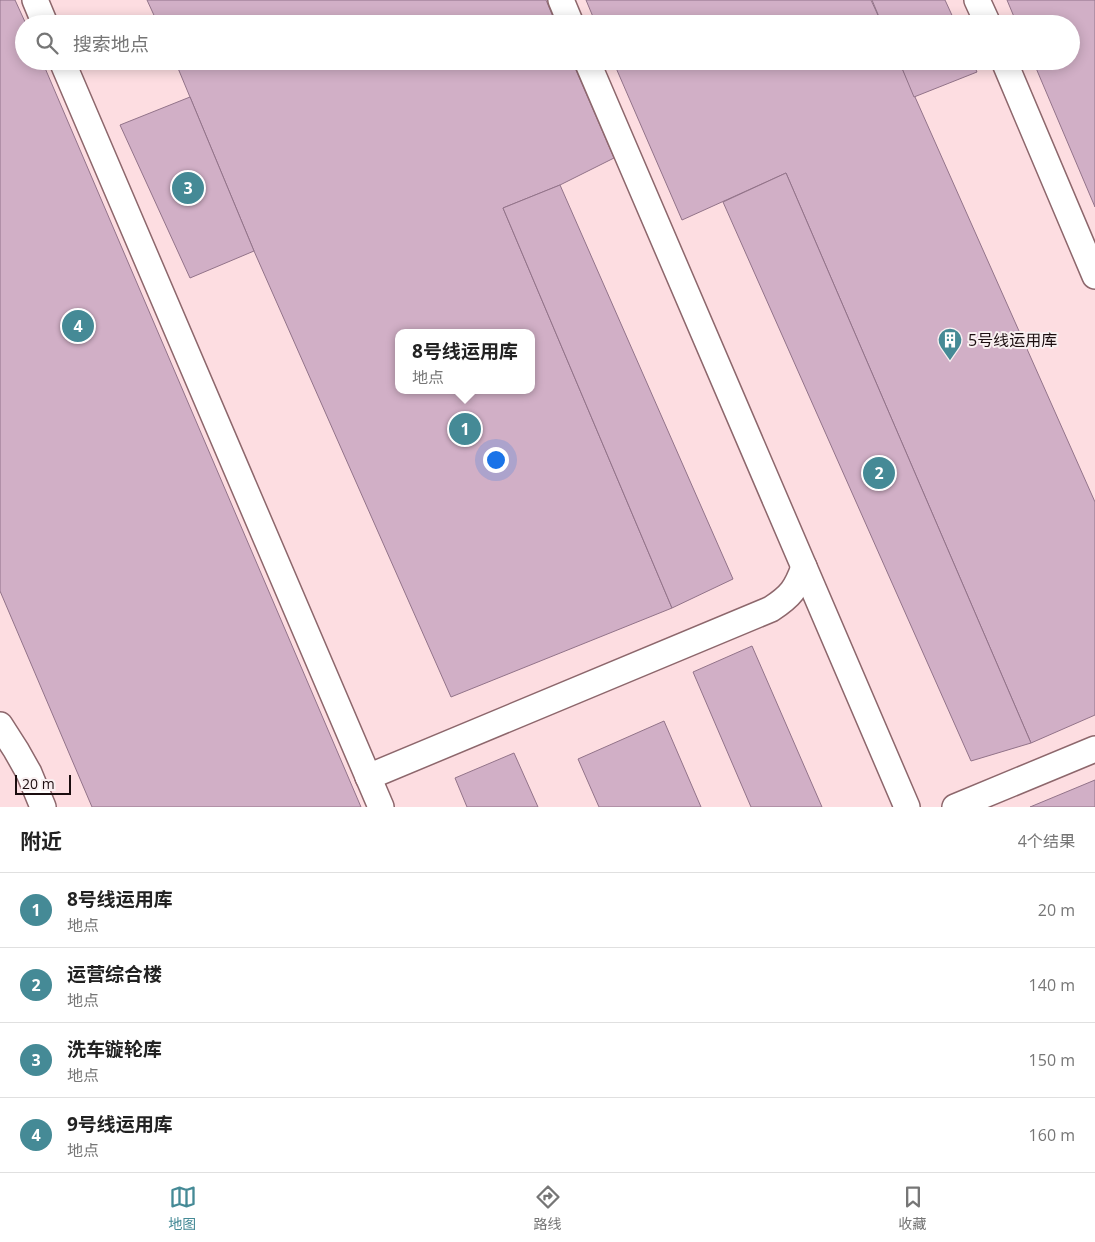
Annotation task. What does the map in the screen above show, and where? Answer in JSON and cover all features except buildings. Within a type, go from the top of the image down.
[{"type":"lane","points":[[35,0],[42,15]]},
{"type":"lane","points":[[561,0],[567,15]]},
{"type":"lane","points":[[978,0],[984,15]]},
{"type":"lane","points":[[66,70],[381,807]]},
{"type":"lane","points":[[591,70],[907,807]]},
{"type":"lane","points":[[1008,70],[1095,276]]},
{"type":"lane","points":[[368,777],[771,609],[784,601],[793,591],[804,567]]},
{"type":"lane","points":[[0,726],[29,773],[39,806]]},
{"type":"lane","points":[[956,807],[1095,749]]},
{"type":"shaded area","points":[[0,0],[1095,0],[1095,807],[0,807]]},
{"type":"place","name":"洗车镟轮库","points":[[188,188]]},
{"type":"place","name":"9号线运用库","points":[[78,326]]},
{"type":"place","name":"5号线运用库","points":[[950,361]]},
{"type":"place","name":"8号线运用库","points":[[465,429]]},
{"type":"place","name":"运营综合楼","points":[[879,473]]}]
